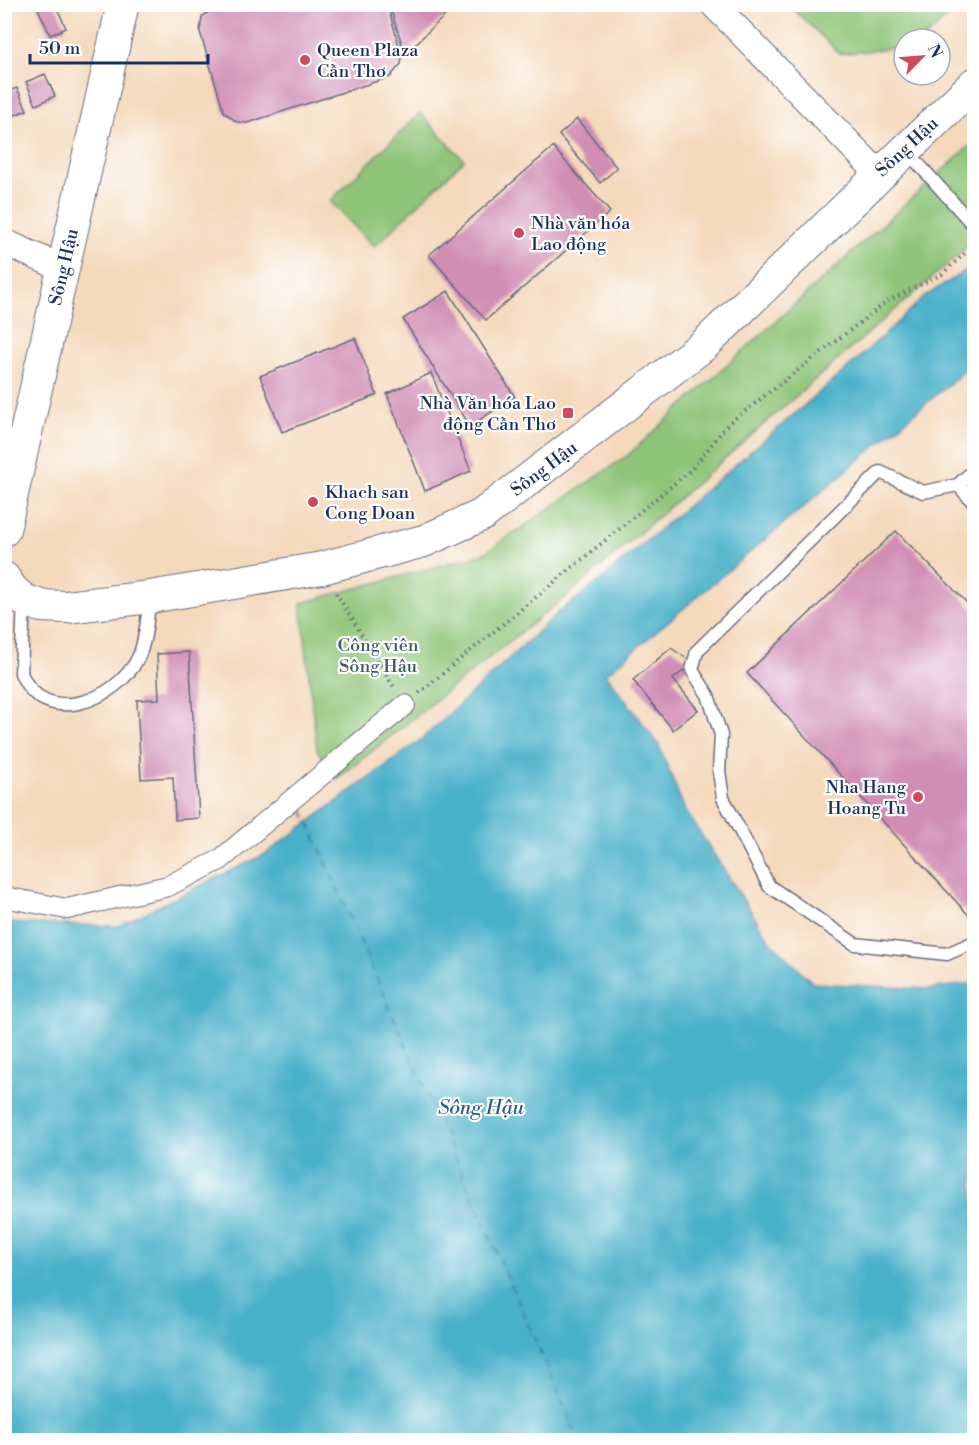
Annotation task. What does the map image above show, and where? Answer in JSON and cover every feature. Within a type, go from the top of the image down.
[{"type":"street","name":"Sông Hậu","points":[[4,530],[123,4]]},
{"type":"street","points":[[713,4],[879,174]]},
{"type":"street","name":"Sông Hậu","points":[[14,589],[41,606],[66,607],[150,597],[322,568],[424,541],[482,515],[704,345],[975,84]]},
{"type":"street","points":[[4,242],[64,269]]},
{"type":"street","points":[[4,897],[67,909],[168,886],[220,860],[405,705]]},
{"type":"lane","points":[[905,150],[975,226]]},
{"type":"lane","points":[[975,470],[958,485],[922,492],[880,472],[697,651],[693,670],[708,695],[721,735],[719,771],[723,798],[769,886],[855,944],[948,954],[975,942]]},
{"type":"lane","points":[[958,485],[975,503]]},
{"type":"lane","points":[[14,589],[21,673],[39,699],[56,705],[76,705],[103,693],[127,674],[139,657],[150,597]]},
{"type":"path","points":[[322,568],[405,705],[691,471],[728,424],[888,301],[942,274],[975,245]]},
{"type":"green space","points":[[789,5],[961,5],[937,27],[892,27],[892,48],[840,54]]},
{"type":"green space","points":[[420,113],[464,160],[374,247],[330,201]]},
{"type":"green space","name":"Công viên Sông Hậu","points":[[974,142],[974,241],[573,591],[337,779],[317,750],[301,603],[483,554],[628,455]]},
{"type":"water","name":"Sông Hậu","points":[[974,265],[974,363],[606,674],[659,745],[684,808],[770,941],[813,983],[929,989],[974,983],[974,1440],[5,1440],[5,923],[118,926],[265,854],[422,739],[561,610],[601,580],[858,359],[924,297]]},
{"type":"building","points":[[36,4],[55,4],[66,28],[50,35]]},
{"type":"building","name":"Queen Plaza Cần Thơ","points":[[219,4],[387,4],[402,56],[401,64],[390,77],[247,123],[237,122],[224,112],[200,32],[202,17]]},
{"type":"building","points":[[389,4],[457,4],[405,54]]},
{"type":"building","points":[[45,74],[55,96],[36,105],[26,82]]},
{"type":"building","points":[[17,88],[27,110],[5,119],[4,93]]},
{"type":"building","points":[[577,119],[617,168],[600,183],[559,135]]},
{"type":"building","name":"Nhà văn hóa Lao động","points":[[553,147],[610,212],[486,320],[429,255]]},
{"type":"building","points":[[448,291],[515,397],[470,426],[403,319]]},
{"type":"building","points":[[355,338],[377,395],[282,432],[260,376]]},
{"type":"building","points":[[431,373],[471,471],[425,491],[387,394]]},
{"type":"building","name":"Nha Hang Hoang Tu","points":[[896,531],[974,610],[974,921],[747,673]]},
{"type":"building","points":[[671,648],[693,663],[673,679],[698,710],[673,730],[633,680]]},
{"type":"building","points":[[189,652],[199,818],[175,820],[173,777],[141,779],[137,700],[159,699],[157,654]]},
{"type":"ferry route","points":[[303,810],[579,1440]]},
{"type":"place","name":"Queen Plaza Cần Thơ","points":[[305,60]]},
{"type":"place","name":"Nhà văn hóa Lao động","points":[[519,233]]},
{"type":"place","name":"Nhà Văn hóa Lao động Cần Thơ","points":[[568,413]]},
{"type":"place","name":"Khach san Cong Doan","points":[[313,502]]},
{"type":"place","name":"Nha Hang Hoang Tu","points":[[918,797]]}]
